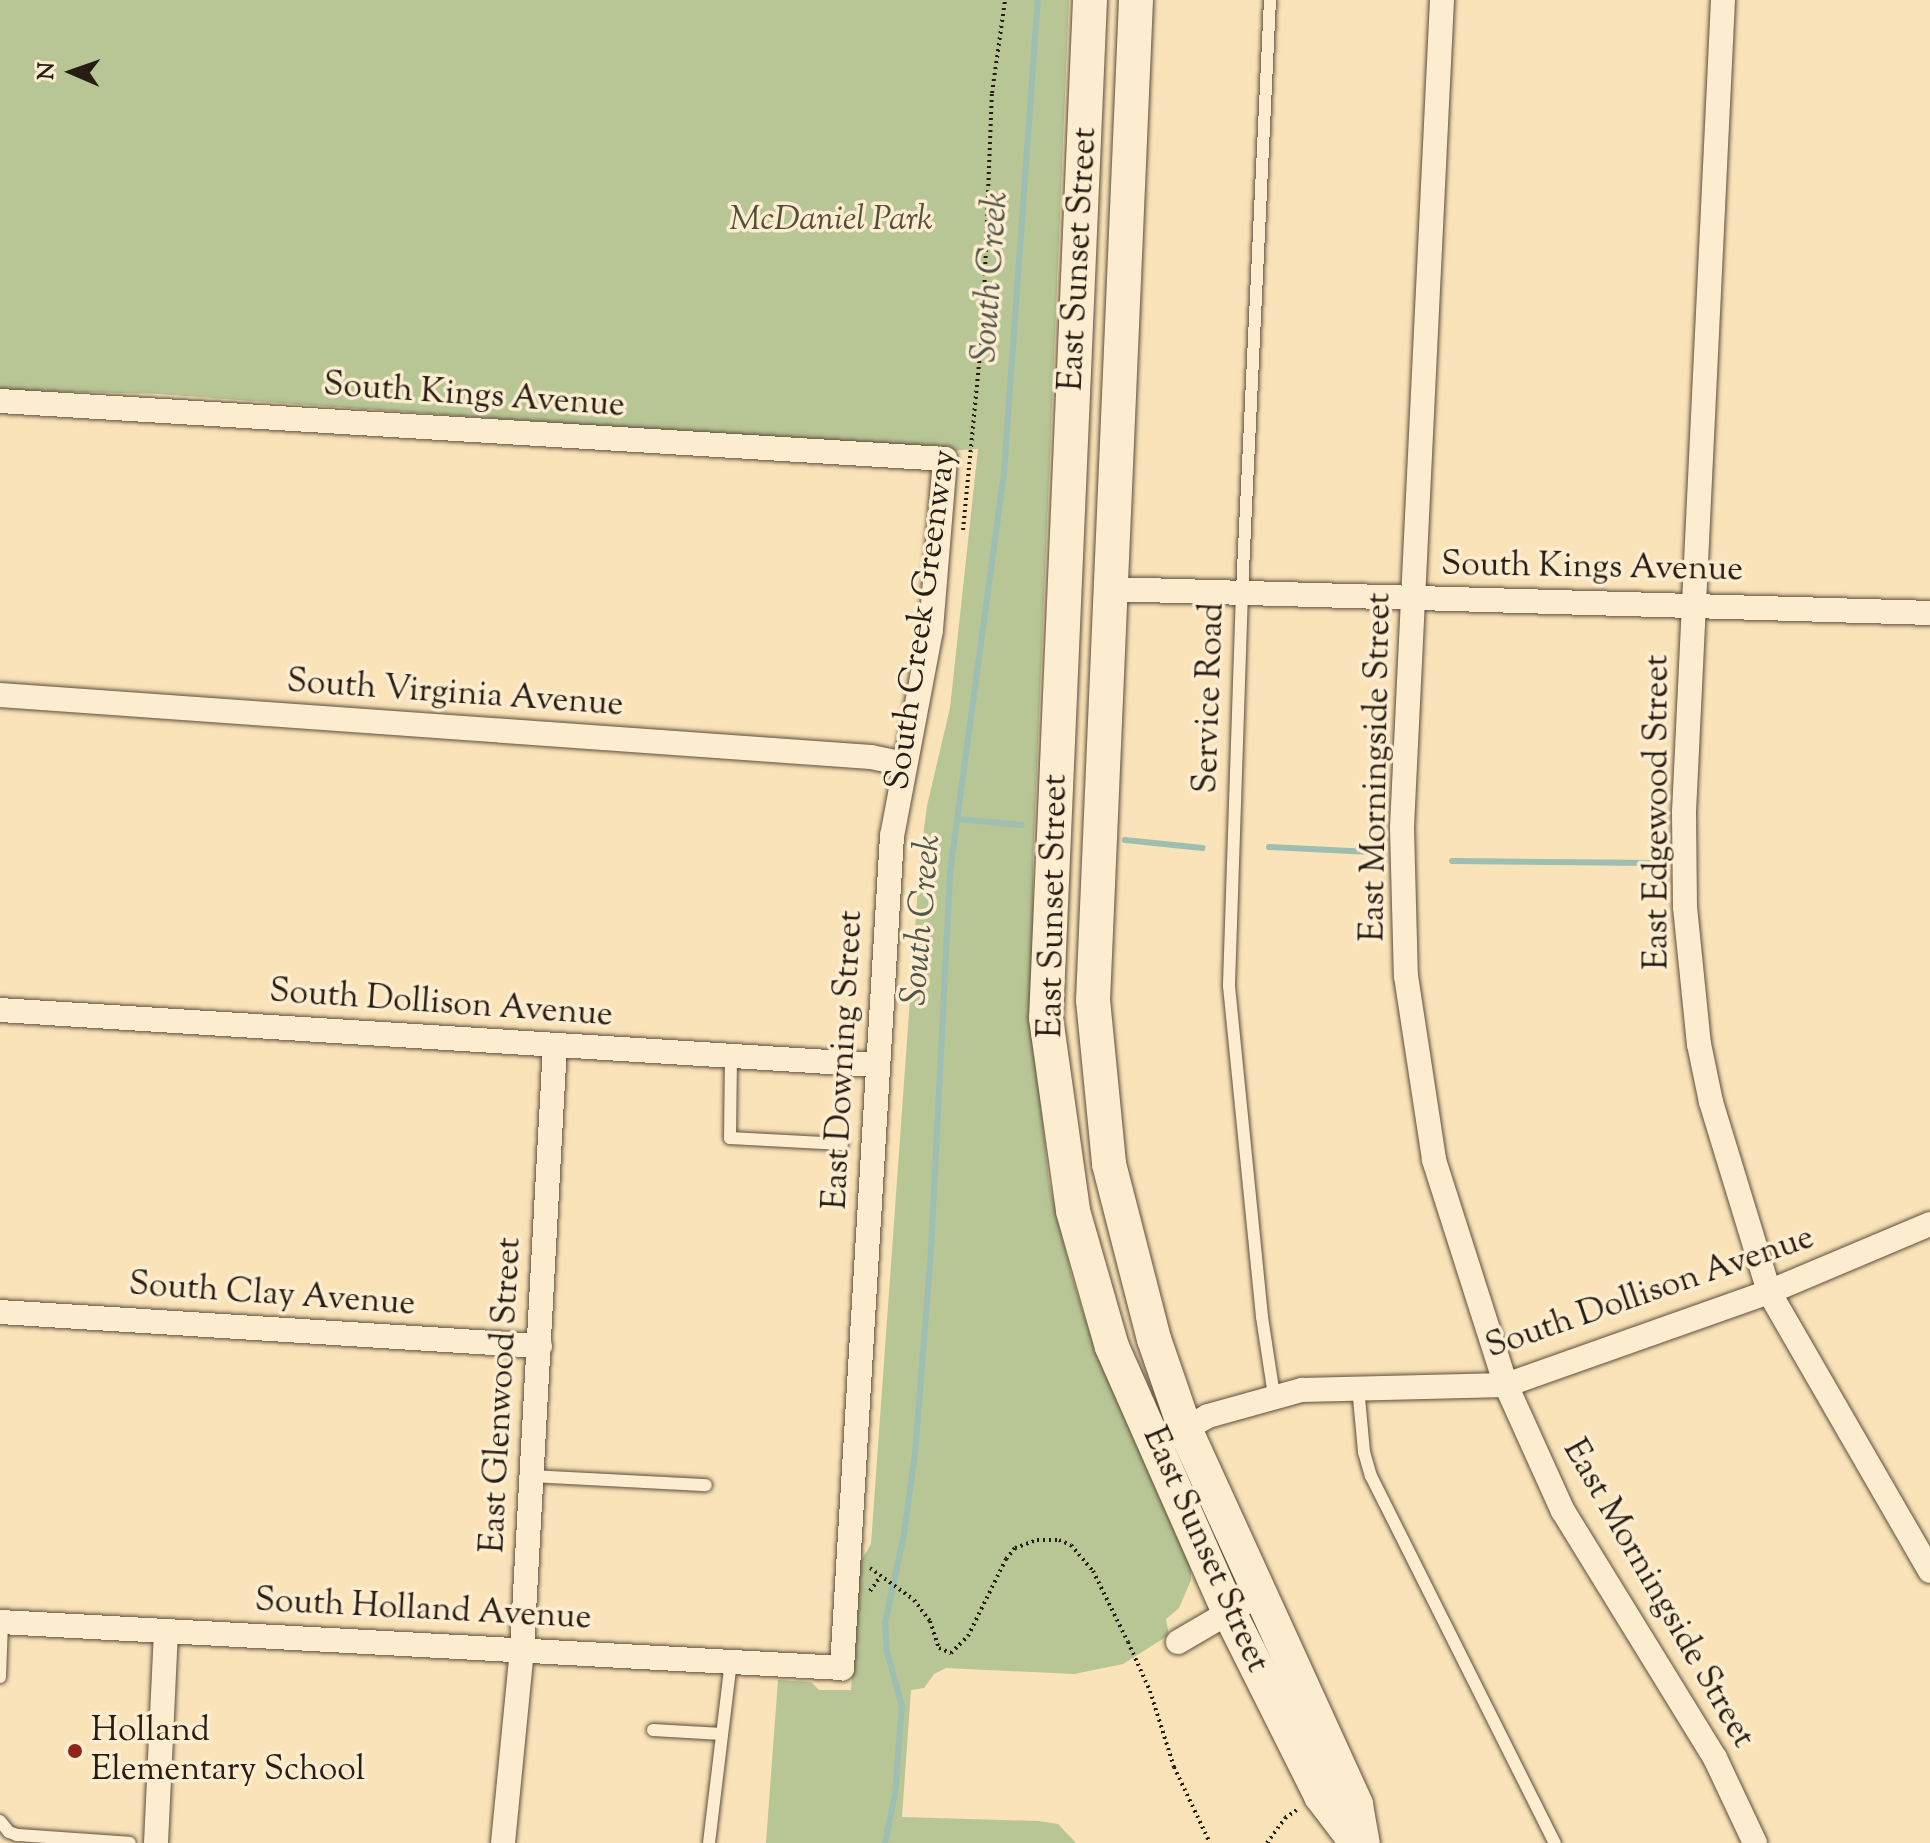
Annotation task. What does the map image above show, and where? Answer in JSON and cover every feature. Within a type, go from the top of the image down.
[{"type":"main road","name":"East Sunset Street","points":[[1090,0],[1046,1018],[1073,1211],[1112,1347],[1171,1438],[1262,1593],[1356,1805],[1360,1843]]},
{"type":"main road","name":"East Sunset Street","points":[[1136,0],[1093,1000],[1109,1164],[1154,1339],[1171,1438],[1229,1612],[1321,1796],[1360,1843]]},
{"type":"street","name":"East Morningside Street","points":[[1442,0],[1402,828],[1406,976],[1434,1160],[1506,1385],[1563,1511],[1715,1758],[1755,1843]]},
{"type":"street","name":"East Edgewood Street","points":[[1723,0],[1684,812],[1685,907],[1692,982],[1711,1102],[1769,1292],[1930,1571]]},
{"type":"street","name":"South Kings Avenue","points":[[0,401],[945,459]]},
{"type":"street","name":"East Downing Street","points":[[842,1668],[892,836],[931,630],[945,459]]},
{"type":"street","name":"South Kings Avenue","points":[[1109,589],[1930,613]]},
{"type":"street","name":"South Virginia Avenue","points":[[0,695],[871,757],[904,764]]},
{"type":"street","name":"South Dollison Avenue","points":[[0,1010],[877,1065]]},
{"type":"street","name":"East Glenwood Street","points":[[503,1843],[522,1649],[555,1045]]},
{"type":"street","name":"South Dollison Avenue","points":[[1171,1438],[1208,1416],[1274,1395],[1358,1386],[1470,1389],[1506,1385],[1769,1292],[1930,1224]]},
{"type":"street","name":"South Clay Avenue","points":[[0,1312],[540,1346]]},
{"type":"street","points":[[1178,1642],[1262,1593]]},
{"type":"street","name":"South Holland Avenue","points":[[1,1622],[842,1668]]},
{"type":"street","points":[[156,1843],[166,1631]]},
{"type":"lane","name":"Service Road","points":[[1270,0],[1242,592],[1229,986],[1262,1317],[1274,1395]]},
{"type":"lane","points":[[731,1056],[730,1138],[842,1144]]},
{"type":"lane","points":[[1358,1386],[1362,1438],[1371,1476],[1555,1843]]},
{"type":"lane","points":[[532,1476],[706,1485]]},
{"type":"lane","points":[[0,1677],[1,1622]]},
{"type":"lane","points":[[709,1843],[731,1661]]},
{"type":"lane","points":[[653,1730],[722,1734]]},
{"type":"lane","points":[[0,1821],[4,1832],[130,1843]]},
{"type":"path","name":"South Creek Greenway","points":[[962,538],[983,324],[992,93],[1005,0]]},
{"type":"path","points":[[867,1563],[880,1577],[914,1600],[930,1621],[939,1648],[951,1653],[968,1636],[1006,1559],[1015,1548],[1037,1540],[1071,1545],[1093,1571],[1128,1642],[1150,1691],[1174,1767],[1210,1843]]},
{"type":"path","points":[[1267,1843],[1285,1818],[1307,1803]]},
{"type":"green space","name":"McDaniel Park","points":[[0,0],[1069,0],[1033,861],[1033,1032],[1049,1182],[1072,1277],[1095,1350],[1191,1561],[1191,1580],[1179,1608],[1166,1619],[1169,1635],[1123,1664],[1074,1674],[946,1668],[934,1674],[924,1688],[911,1690],[902,1817],[1039,1821],[1058,1824],[1076,1843],[766,1843],[778,1680],[811,1682],[819,1690],[851,1690],[859,1564],[871,1544],[920,859],[927,806],[950,708],[978,449],[946,451],[157,394],[0,390]]},
{"type":"waterway","name":"South Creek","points":[[885,1843],[895,1794],[902,1706],[887,1652],[885,1623],[904,1534],[915,1454],[931,1249],[950,872],[1004,471],[1038,0]]},
{"type":"waterway","points":[[958,819],[1022,825]]},
{"type":"waterway","points":[[1125,840],[1203,848]]},
{"type":"waterway","points":[[1269,847],[1371,852]]},
{"type":"waterway","points":[[1452,861],[1654,863]]},
{"type":"place","name":"Holland Elementary School","points":[[75,1751]]}]
